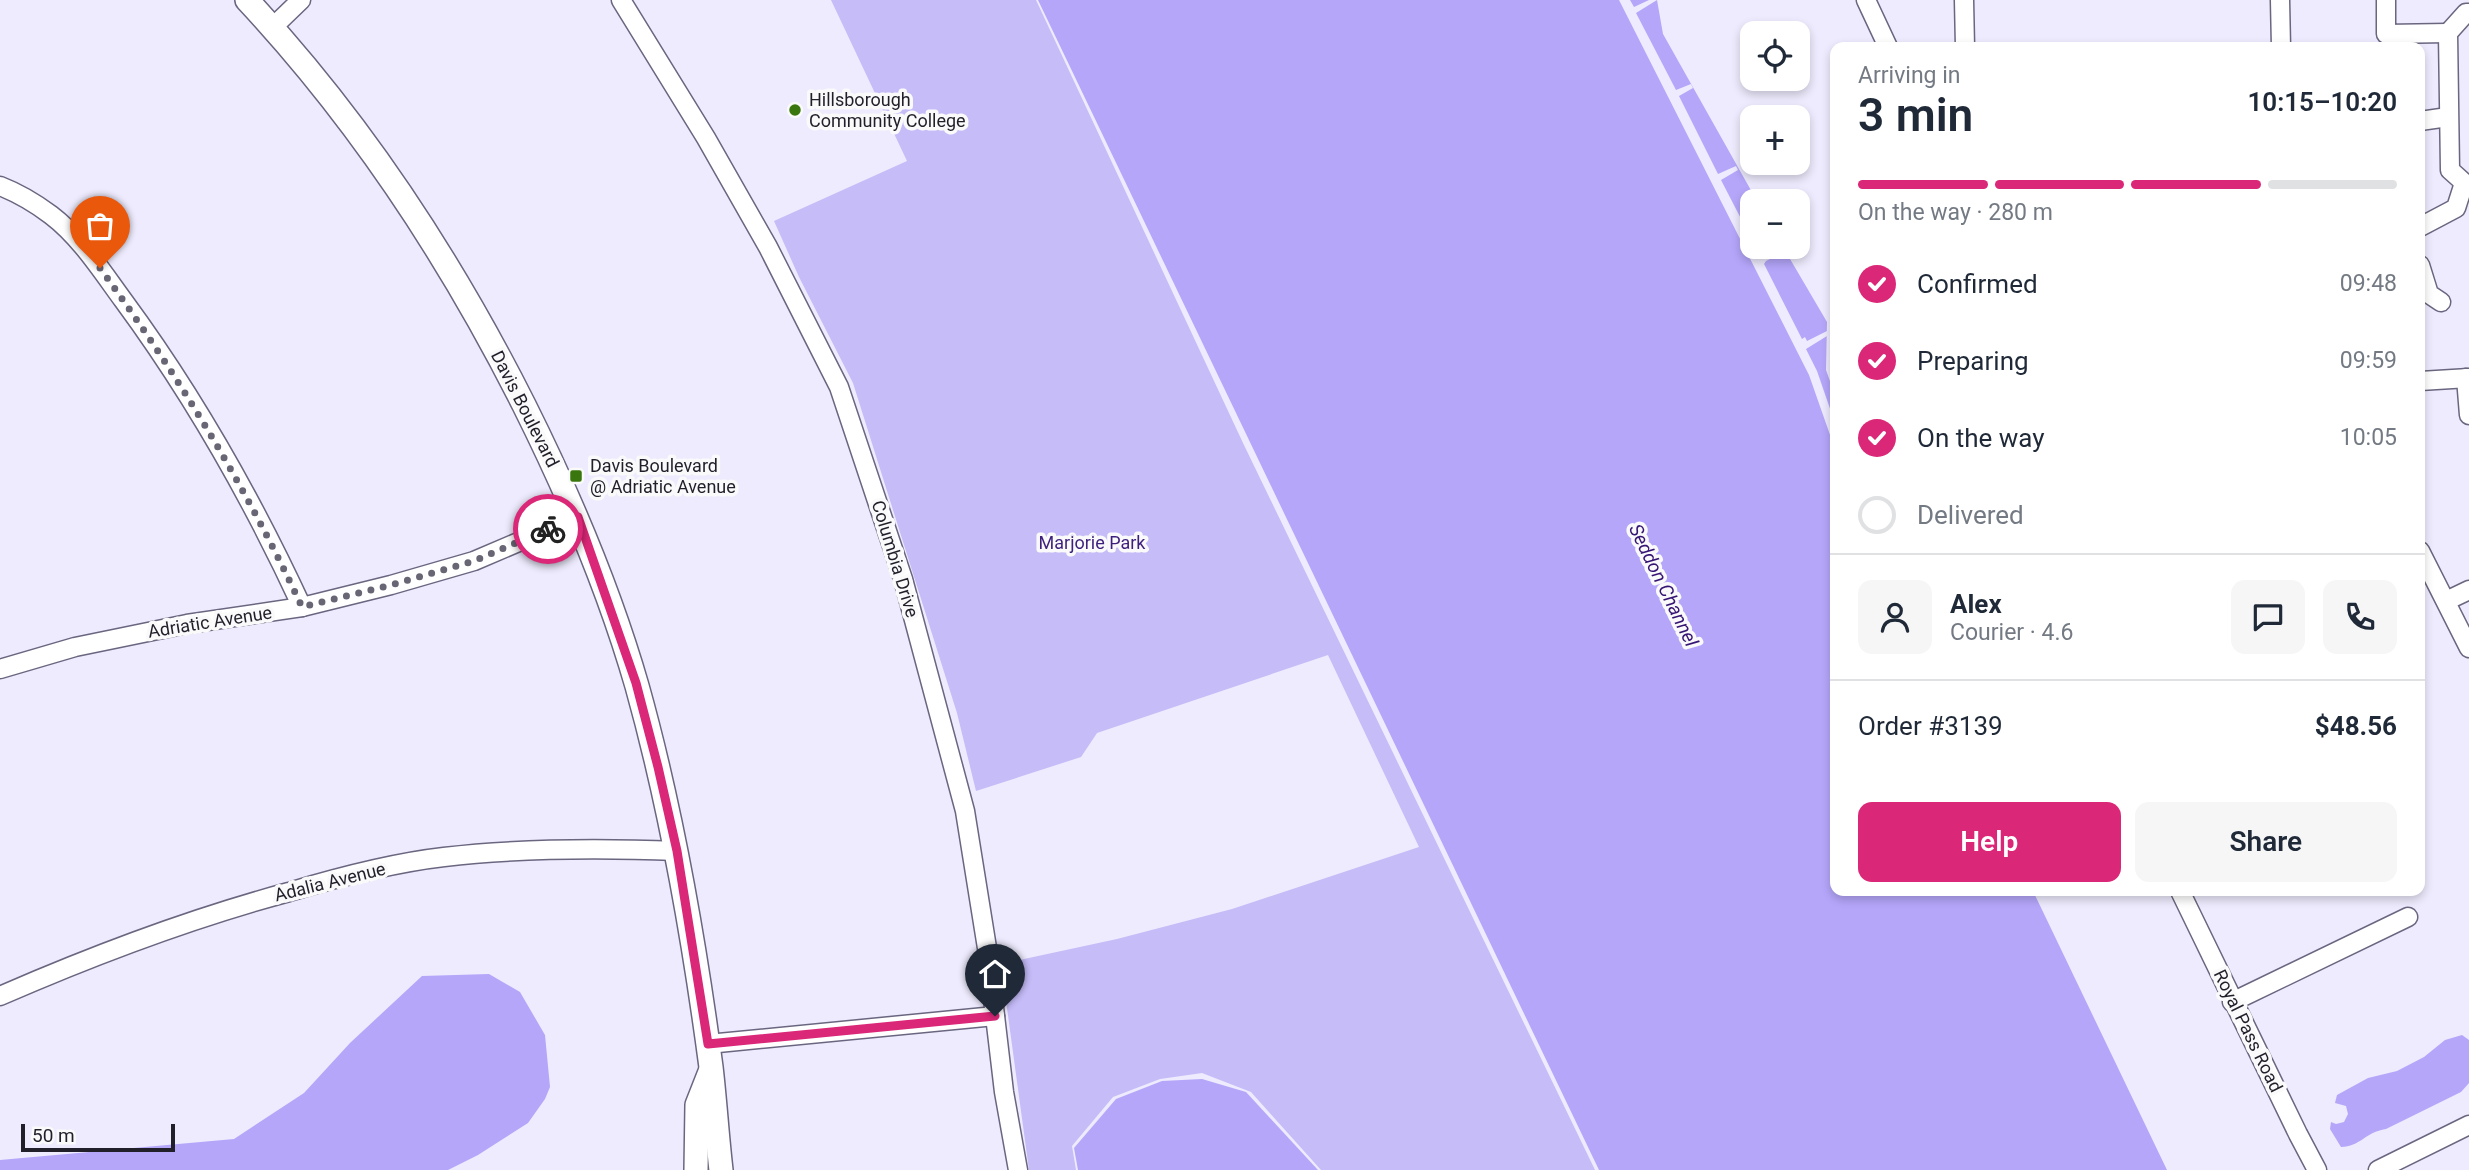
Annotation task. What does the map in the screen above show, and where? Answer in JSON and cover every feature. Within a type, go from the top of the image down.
[{"type":"street","name":"Davis Boulevard","points":[[247,0],[273,27],[361,137],[439,251],[477,315],[578,517],[636,683],[677,851],[708,1044],[721,1170]]},
{"type":"street","points":[[273,27],[301,0]]},
{"type":"street","name":"Columbia Drive","points":[[621,0],[706,138],[768,247],[839,387],[903,579],[965,811],[978,879],[1004,1091],[1018,1170]]},
{"type":"street","points":[[1866,0],[1886,42]]},
{"type":"street","points":[[1964,0],[1965,42]]},
{"type":"street","points":[[2280,0],[2281,42]]},
{"type":"street","points":[[2386,0],[2386,34],[2448,33]]},
{"type":"street","points":[[2425,224],[2456,208],[2467,185],[2450,170],[2448,33],[2469,13]]},
{"type":"street","points":[[2425,120],[2448,117]]},
{"type":"street","points":[[0,186],[15,192],[52,216],[77,240],[144,329],[248,496],[302,607]]},
{"type":"street","points":[[2425,283],[2428,294],[2441,302]]},
{"type":"street","points":[[2425,381],[2467,378],[2469,415]]},
{"type":"street","name":"Adriatic Avenue","points":[[0,669],[75,647],[175,626],[302,607],[391,585],[474,561],[578,517]]},
{"type":"street","points":[[2425,561],[2469,648]]},
{"type":"street","points":[[2446,601],[2469,590]]},
{"type":"street","name":"Adalia Avenue","points":[[0,996],[162,930],[348,875],[441,857],[509,850],[677,851]]},
{"type":"street","name":"Royal Pass Road","points":[[2182,896],[2232,1002],[2317,1170]]},
{"type":"street","points":[[2232,1002],[2408,917]]},
{"type":"street","points":[[708,1044],[995,1016]]},
{"type":"street","points":[[693,1165],[697,1105],[711,1069]]},
{"type":"street","points":[[2382,1169],[2469,1125]]},
{"type":"green space","name":"Marjorie Park","points":[[831,0],[1036,0],[1243,443],[1595,1170],[1321,1170],[1251,1092],[1202,1073],[1160,1079],[1113,1097],[1072,1146],[1076,1170],[1029,1170],[1001,964],[1117,939],[1232,909],[1419,847],[1328,655],[1097,733],[1081,757],[976,791],[957,713],[853,383],[774,221],[907,161]]},
{"type":"water","name":"Seddon Channel","points":[[1038,0],[1657,0],[1663,34],[1750,189],[1740,189],[1740,259],[1790,259],[1827,322],[1826,370],[1830,381],[1830,896],[2035,896],[2167,1170],[1599,1170]]},
{"type":"water","points":[[489,974],[520,992],[545,1035],[550,1087],[528,1123],[478,1155],[448,1170],[0,1170],[0,1160],[234,1139],[304,1093],[350,1043],[422,976]]},
{"type":"water","points":[[2462,1035],[2469,1040],[2469,1083],[2461,1092],[2353,1145],[2341,1147],[2330,1129],[2331,1122],[2344,1122],[2348,1114],[2346,1106],[2335,1103],[2337,1095],[2368,1078],[2397,1071],[2424,1057],[2445,1040]]},
{"type":"water","points":[[1202,1079],[1246,1092],[1318,1170],[1078,1170],[1074,1148],[1116,1099],[1162,1081]]},
{"type":"pier","points":[[1619,0],[1630,0],[1634,7],[1649,0],[1657,0],[1636,13],[1676,90],[1691,84],[1693,88],[1679,96],[1718,174],[1736,166],[1738,170],[1721,180],[1740,217],[1740,239]]},
{"type":"pier","points":[[1750,259],[1770,259],[1764,264],[1802,339],[1805,337],[1807,341],[1827,331],[1827,336],[1806,349],[1830,409],[1830,435],[1809,375]]},
{"type":"way so far","points":[[100,268],[144,329],[248,496],[302,607],[474,561],[548,529]]},
{"type":"place","name":"Hillsborough Community College","points":[[795,110]]},
{"type":"place","name":"Davis Boulevard @ Adriatic Avenue","points":[[576,476]]},
{"type":"route","points":[[548,529],[578,517],[636,683],[677,851],[708,1044],[995,1016]]}]
